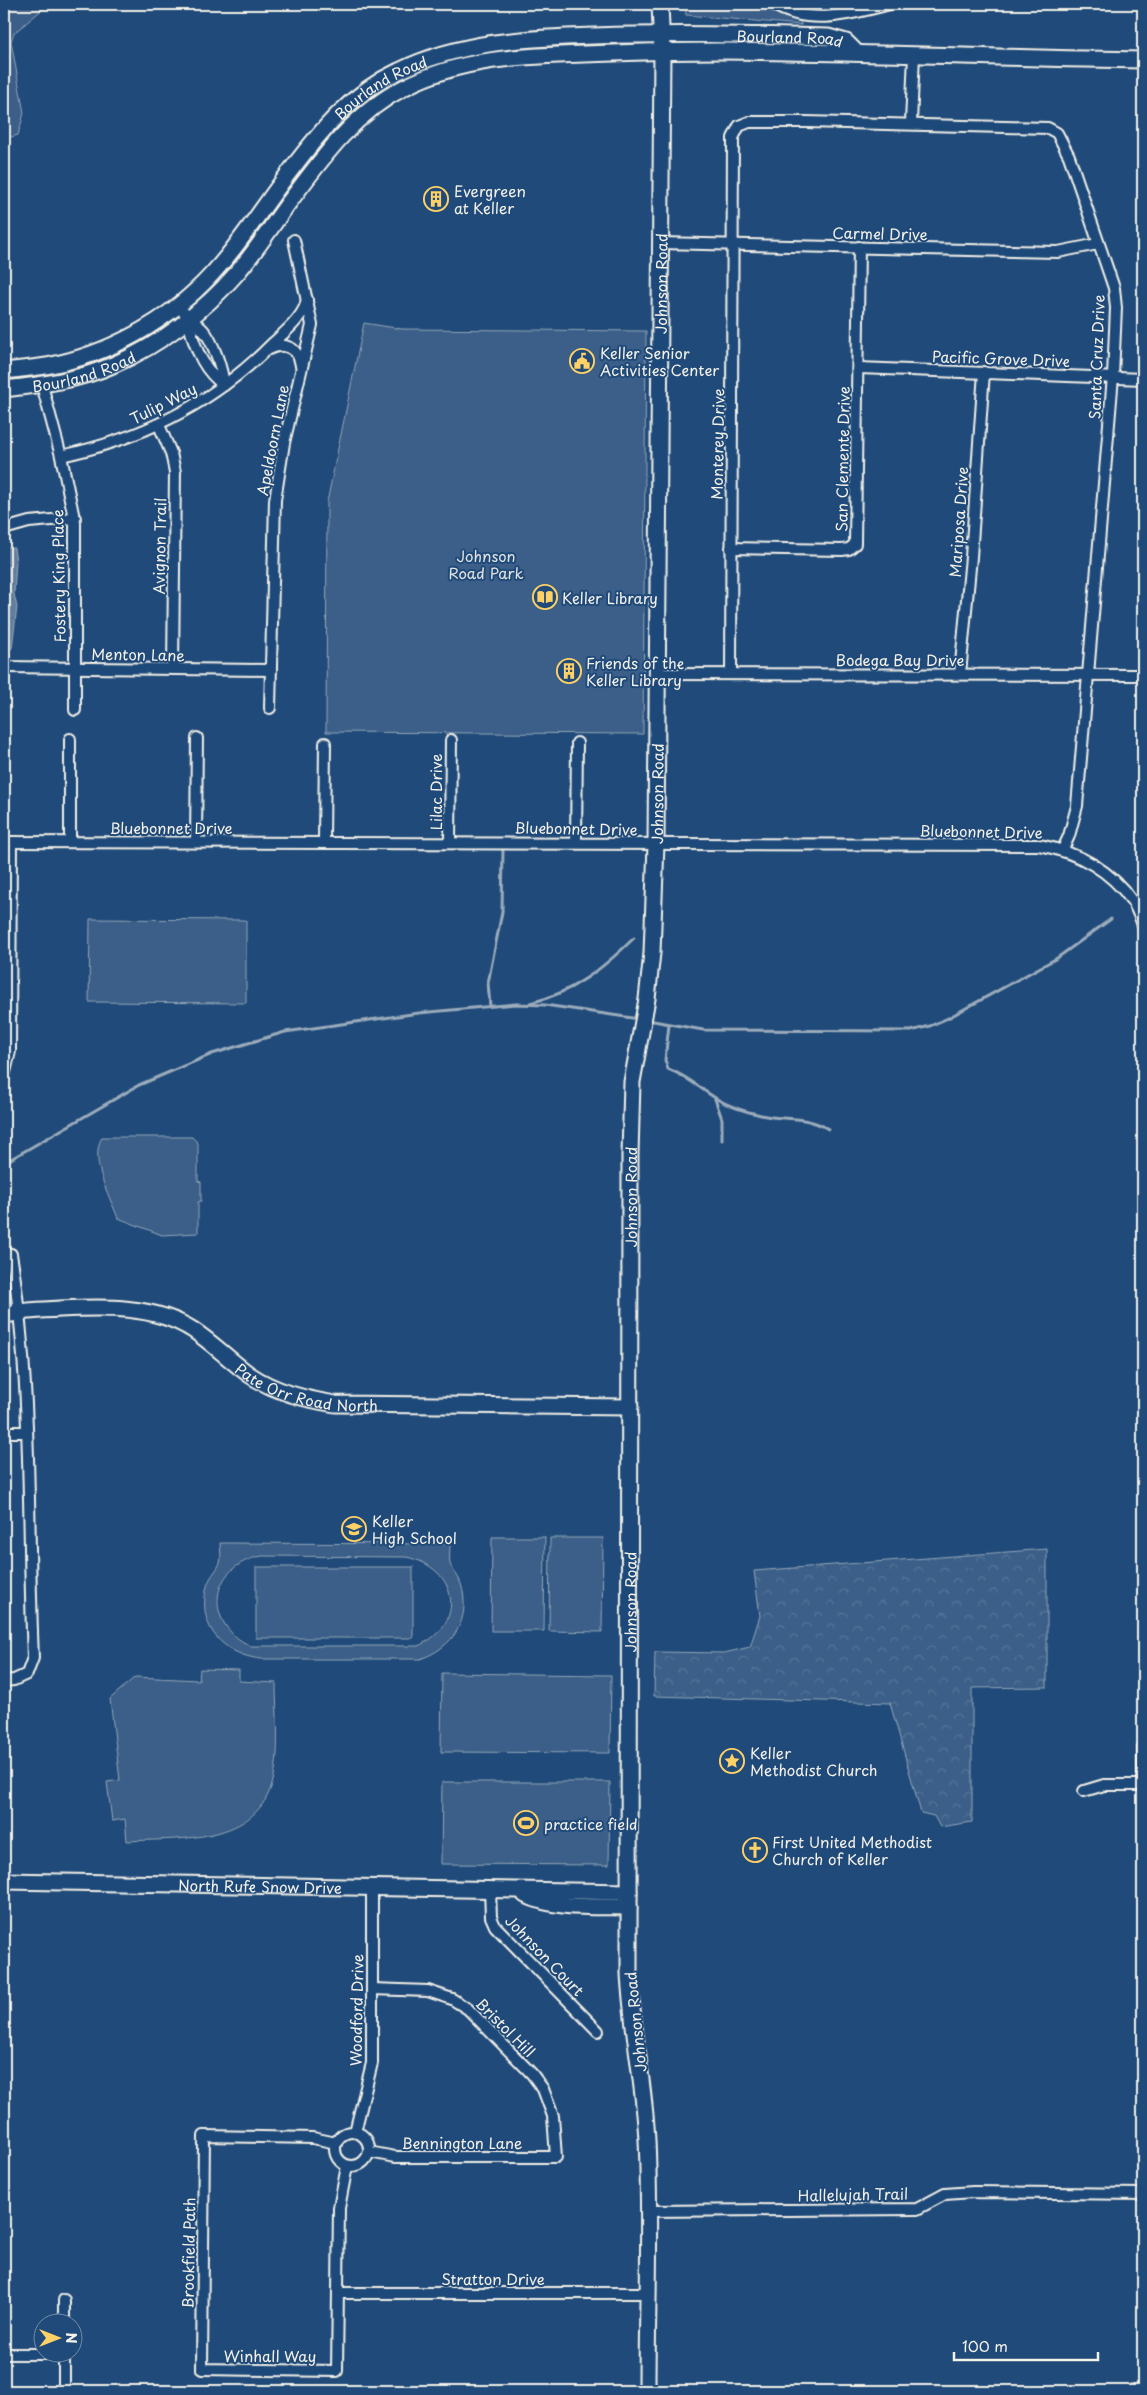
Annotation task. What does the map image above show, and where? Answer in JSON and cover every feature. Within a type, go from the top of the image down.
[{"type":"main road","name":"Johnson Road","points":[[647,2391],[648,2210],[645,2108],[630,2001],[631,1100],[638,1041],[647,999],[652,953],[656,844],[662,51],[660,4]]},
{"type":"main road","name":"Bourland Road","points":[[4,371],[56,364],[108,348],[172,312],[220,266],[304,153],[349,104],[398,71],[441,54],[490,42],[516,39],[662,33],[828,37],[846,42],[856,52]]},
{"type":"main road","name":"Bourland Road","points":[[4,389],[42,385],[115,365],[160,339],[199,312],[237,273],[319,161],[358,119],[381,100],[407,86],[447,70],[483,60],[516,56],[662,51],[856,52],[969,58],[1143,60]]},
{"type":"main road","points":[[441,54],[447,70]]},
{"type":"main road","name":"Pate Orr Road North","points":[[4,1316],[20,1311],[126,1309],[170,1319],[192,1329],[251,1376],[290,1395],[335,1404],[630,1407]]},
{"type":"main road","name":"North Rufe Snow Drive","points":[[4,1881],[629,1892]]},
{"type":"main road","name":"North Rufe Snow Drive","points":[[517,1891],[552,1904],[629,1908]]},
{"type":"street","points":[[772,4],[794,15],[820,17],[846,15],[890,4]]},
{"type":"street","points":[[911,124],[914,54]]},
{"type":"street","name":"Santa Cruz Drive","points":[[738,126],[749,122],[762,121],[1048,128],[1057,133],[1069,156],[1114,288],[1116,308],[1113,376],[1077,806],[1069,836],[1063,849]]},
{"type":"street","name":"Monterey Drive","points":[[731,674],[733,138],[738,126]]},
{"type":"street","name":"Apeldoorn Lane","points":[[270,708],[275,500],[284,443],[312,325],[294,240]]},
{"type":"street","name":"Carmel Drive","points":[[660,243],[1058,252],[1098,244]]},
{"type":"street","name":"San Clemente Drive","points":[[731,548],[842,550],[849,549],[855,544],[859,247]]},
{"type":"street","name":"Tulip Way","points":[[266,352],[303,310],[307,295]]},
{"type":"street","points":[[178,306],[188,319],[204,331],[222,368],[224,385]]},
{"type":"street","name":"Tulip Way","points":[[61,456],[108,445],[159,425],[194,406],[266,352],[277,346],[290,348],[300,357],[301,371]]},
{"type":"street","name":"Pacific Grove Drive","points":[[858,368],[1113,376],[1143,379]]},
{"type":"street","name":"Mariposa Drive","points":[[960,674],[971,557],[984,372]]},
{"type":"street","name":"Fostery King Place","points":[[42,385],[75,518],[75,710]]},
{"type":"street","name":"Avignon Trail","points":[[159,425],[170,453],[174,472],[173,669]]},
{"type":"street","points":[[4,529],[29,522],[75,518]]},
{"type":"street","name":"Menton Lane","points":[[4,667],[272,670]]},
{"type":"street","name":"Bodega Bay Drive","points":[[656,674],[1143,675]]},
{"type":"street","points":[[196,842],[197,738]]},
{"type":"street","points":[[70,739],[70,842]]},
{"type":"street","name":"Lilac Drive","points":[[450,843],[451,740]]},
{"type":"street","points":[[324,842],[325,743]]},
{"type":"street","points":[[576,743],[576,842]]},
{"type":"street","points":[[4,1076],[10,1051],[7,842]]},
{"type":"street","name":"Bluebonnet Drive","points":[[7,842],[576,842],[1039,845],[1063,849],[1083,857],[1106,873],[1132,901],[1143,925]]},
{"type":"street","points":[[4,1681],[14,1680],[27,1674],[33,1658],[25,1362],[20,1311],[11,1254]]},
{"type":"street","points":[[4,1432],[26,1432]]},
{"type":"street","points":[[1084,1791],[1104,1785],[1143,1785],[1143,1747]]},
{"type":"street","name":"Woodford Drive","points":[[355,2132],[372,2064],[372,1888]]},
{"type":"street","name":"Johnson Court","points":[[490,1890],[490,1917],[495,1926],[598,2031]]},
{"type":"street","name":"Bristol Hill","points":[[372,1989],[428,1991],[452,1999],[468,2009],[532,2074],[543,2090],[554,2116],[556,2157]]},
{"type":"street","points":[[355,2132],[362,2135],[367,2141],[369,2152],[366,2160],[359,2165],[346,2166],[336,2157],[336,2143],[343,2134],[355,2132]]},
{"type":"street","name":"Brookfield Path","points":[[202,2370],[204,2136],[313,2138],[336,2143]]},
{"type":"street","name":"Bennington Lane","points":[[369,2152],[394,2157],[556,2157]]},
{"type":"street","points":[[338,2293],[340,2198],[346,2166]]},
{"type":"street","name":"Hallelujah Trail","points":[[648,2210],[917,2209],[945,2194],[973,2192],[1143,2194]]},
{"type":"street","name":"Winhall Way","points":[[202,2370],[338,2371],[338,2293]]},
{"type":"street","name":"Stratton Drive","points":[[338,2293],[648,2293]]},
{"type":"street","points":[[64,2300],[64,2312]]},
{"type":"street","points":[[4,2354],[32,2354]]},
{"type":"street","points":[[64,2362],[64,2391]]},
{"type":"green space","points":[[4,4],[49,4],[14,33],[11,41],[24,113],[18,135],[4,139]]},
{"type":"green space","points":[[685,4],[799,4],[801,25],[686,15]]},
{"type":"green space","name":"Johnson Road Park","points":[[364,323],[402,329],[646,331],[643,734],[326,732],[327,502]]},
{"type":"green space","points":[[90,919],[246,920],[246,1003],[89,1002]]},
{"type":"green space","points":[[102,1137],[192,1137],[198,1143],[198,1181],[201,1182],[201,1201],[198,1202],[198,1233],[162,1235],[118,1218],[99,1167],[99,1146]]},
{"type":"green space","points":[[492,1537],[545,1537],[544,1631],[491,1631]]},
{"type":"green space","points":[[550,1538],[603,1538],[602,1632],[549,1631]]},
{"type":"green space","points":[[220,1543],[450,1544],[450,1564],[460,1581],[464,1597],[462,1620],[450,1640],[442,1648],[420,1659],[261,1659],[248,1656],[236,1652],[217,1638],[210,1628],[206,1617],[206,1590],[220,1563]],"holes":[[[262,1556],[406,1557],[423,1563],[437,1572],[446,1584],[450,1597],[450,1611],[445,1624],[434,1636],[418,1646],[251,1646],[235,1636],[225,1624],[219,1610],[218,1596],[222,1583],[231,1571],[244,1562]]]},
{"type":"green space","points":[[1047,1549],[1047,1687],[972,1688],[972,1822],[940,1827],[934,1816],[921,1813],[890,1703],[654,1696],[655,1652],[724,1653],[750,1647],[760,1616],[754,1571]]},
{"type":"green space","points":[[256,1567],[413,1567],[413,1638],[256,1638]]},
{"type":"green space","points":[[200,1669],[239,1670],[239,1681],[276,1683],[278,1738],[275,1771],[268,1795],[255,1813],[238,1825],[218,1833],[196,1837],[127,1841],[125,1819],[112,1821],[107,1782],[120,1780],[110,1699],[135,1677],[199,1680]]},
{"type":"green space","points":[[442,1673],[611,1675],[610,1753],[441,1752]]},
{"type":"green space","name":"practice field","points":[[442,1782],[610,1782],[609,1865],[441,1864]]},
{"type":"water","points":[[4,547],[14,548],[16,561],[14,594],[17,607],[12,648],[4,656]]},
{"type":"waterway","points":[[4,9],[9,4]]},
{"type":"waterway","points":[[490,1006],[488,983],[502,912],[503,849]]},
{"type":"waterway","points":[[648,1020],[703,1030],[911,1031],[930,1026],[948,1018],[1057,958],[1111,919]]},
{"type":"waterway","points":[[530,1003],[546,999],[574,986],[599,969],[634,938]]},
{"type":"waterway","points":[[4,1163],[139,1085],[212,1054],[285,1032],[419,1013],[516,1004],[545,1005],[639,1019]]},
{"type":"waterway","points":[[669,1025],[665,1060],[668,1069],[733,1107],[770,1117],[812,1122],[828,1129]]},
{"type":"waterway","points":[[715,1099],[722,1119],[722,1140]]},
{"type":"place","name":"Evergreen at Keller","points":[[436,199]]},
{"type":"place","name":"Keller Senior Activities Center","points":[[582,361]]},
{"type":"place","name":"Keller Library","points":[[545,597]]},
{"type":"place","name":"Friends of the Keller Library","points":[[569,671]]},
{"type":"place","name":"Keller High School","points":[[354,1529]]},
{"type":"place","name":"Keller Methodist Church","points":[[732,1761]]},
{"type":"place","name":"practice field","points":[[526,1823]]},
{"type":"place","name":"First United Methodist Church of Keller","points":[[755,1850]]}]
